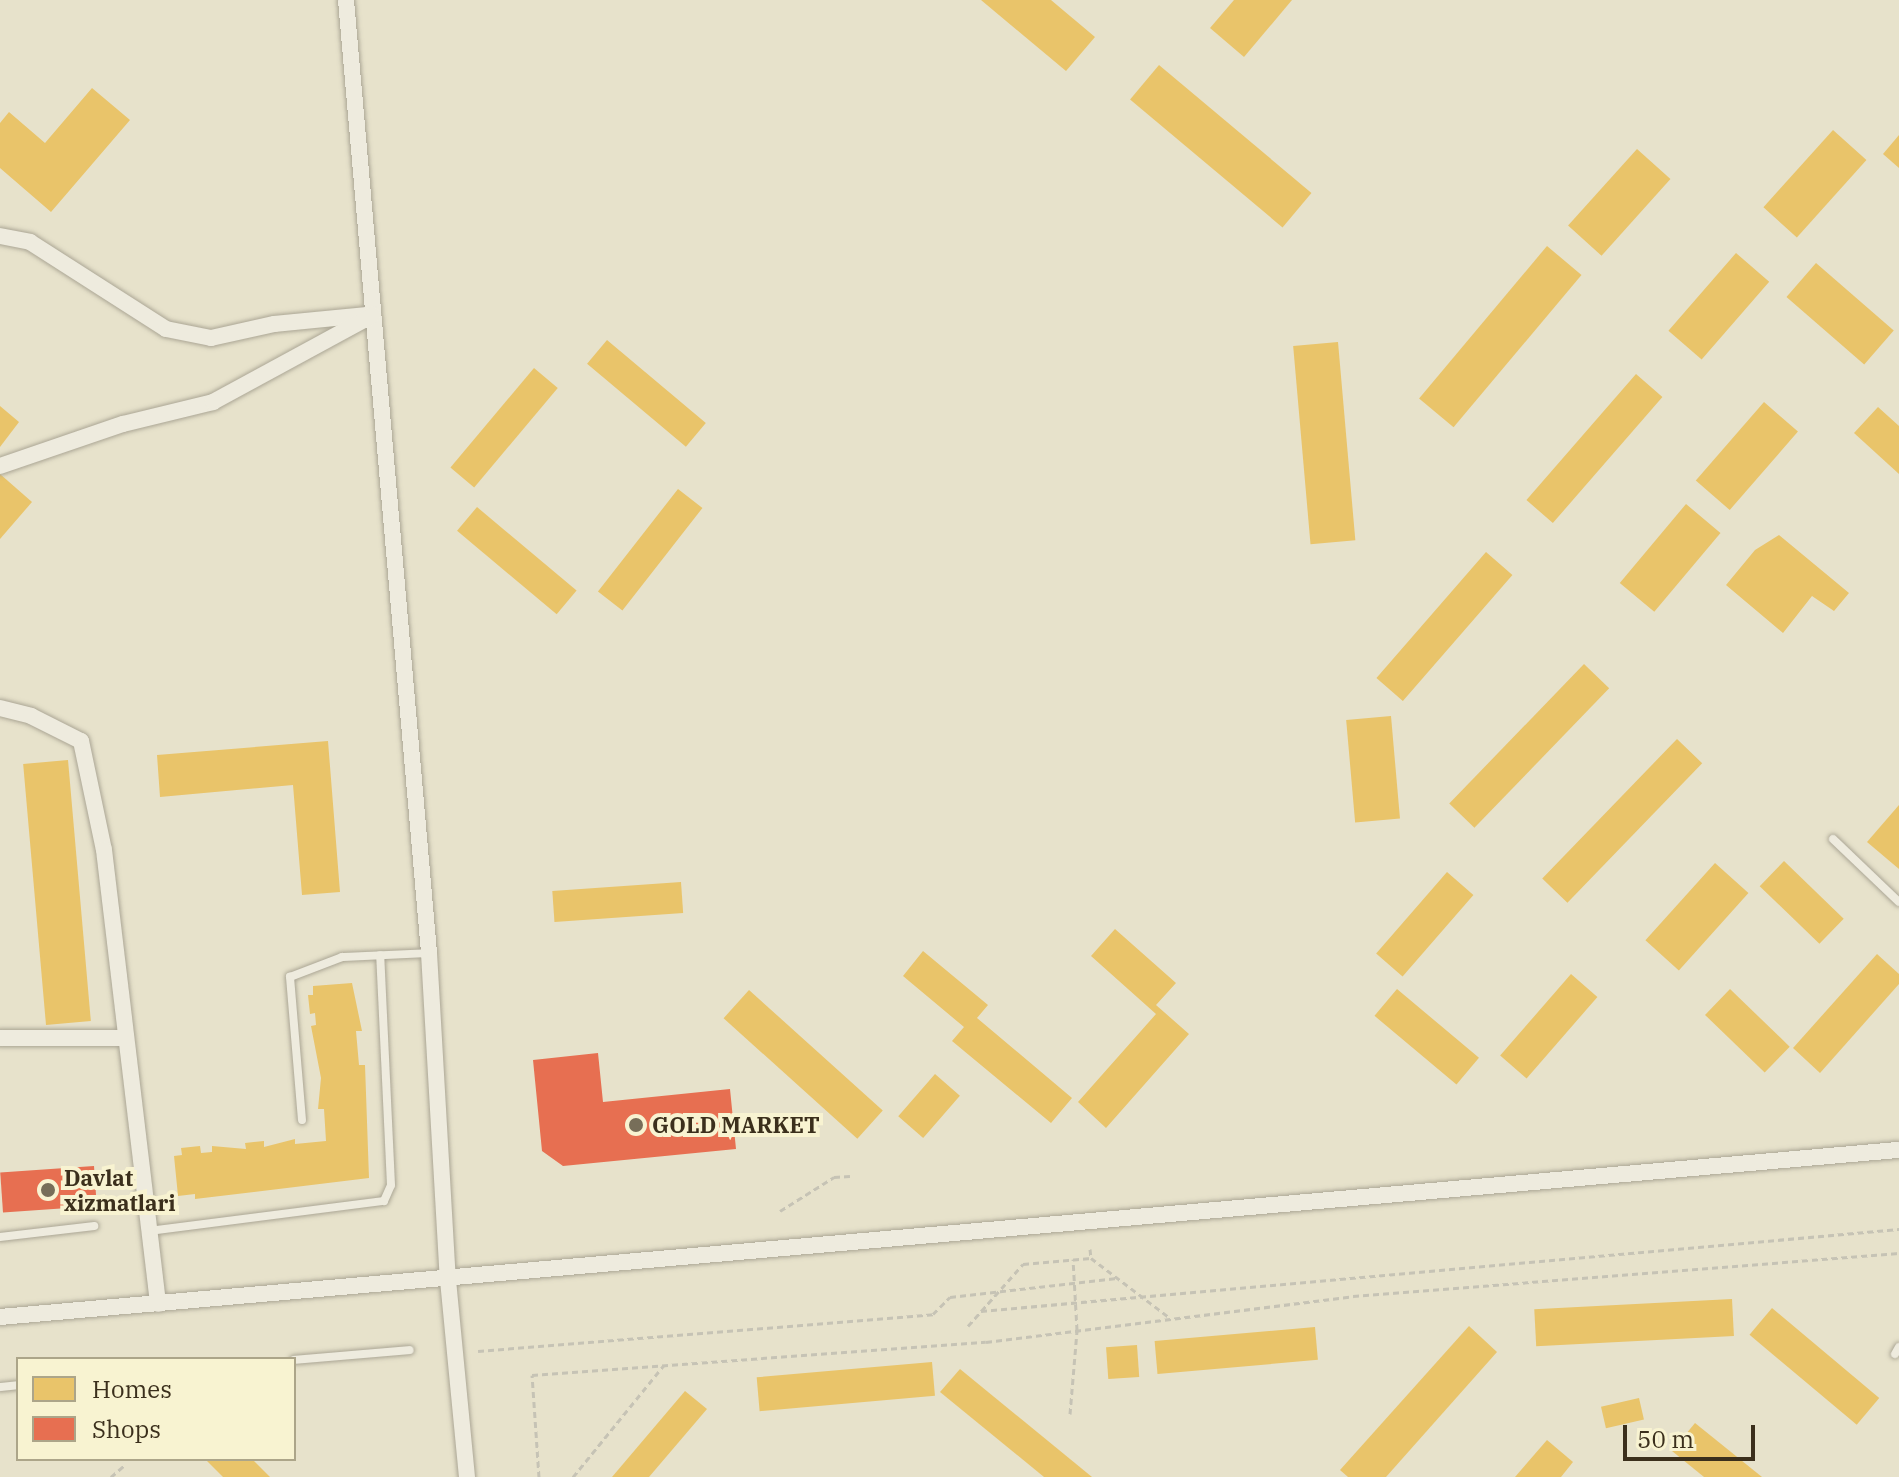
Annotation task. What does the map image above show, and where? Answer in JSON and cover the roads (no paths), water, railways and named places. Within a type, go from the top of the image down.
[{"type":"street","points":[[346,0],[429,953],[448,1280],[467,1477]]},
{"type":"street","points":[[0,236],[30,242],[166,329],[211,338],[274,324],[373,315]]},
{"type":"street","points":[[0,466],[123,424],[213,402],[373,315]]},
{"type":"street","points":[[0,708],[31,716],[81,741],[104,850],[158,1304]]},
{"type":"street","points":[[0,1038],[126,1038]]},
{"type":"street","points":[[0,1317],[1899,1150]]},
{"type":"lane","points":[[1833,839],[1899,902]]},
{"type":"lane","points":[[302,1120],[290,977],[342,957],[429,953]]},
{"type":"lane","points":[[149,1231],[384,1201],[391,1185],[380,955]]},
{"type":"lane","points":[[0,1237],[94,1226]]},
{"type":"lane","points":[[296,1360],[410,1350]]},
{"type":"place","name":"GOLD MARKET","points":[[636,1125]]},
{"type":"place","name":"Davlat xizmatlari","points":[[48,1190]]}]
